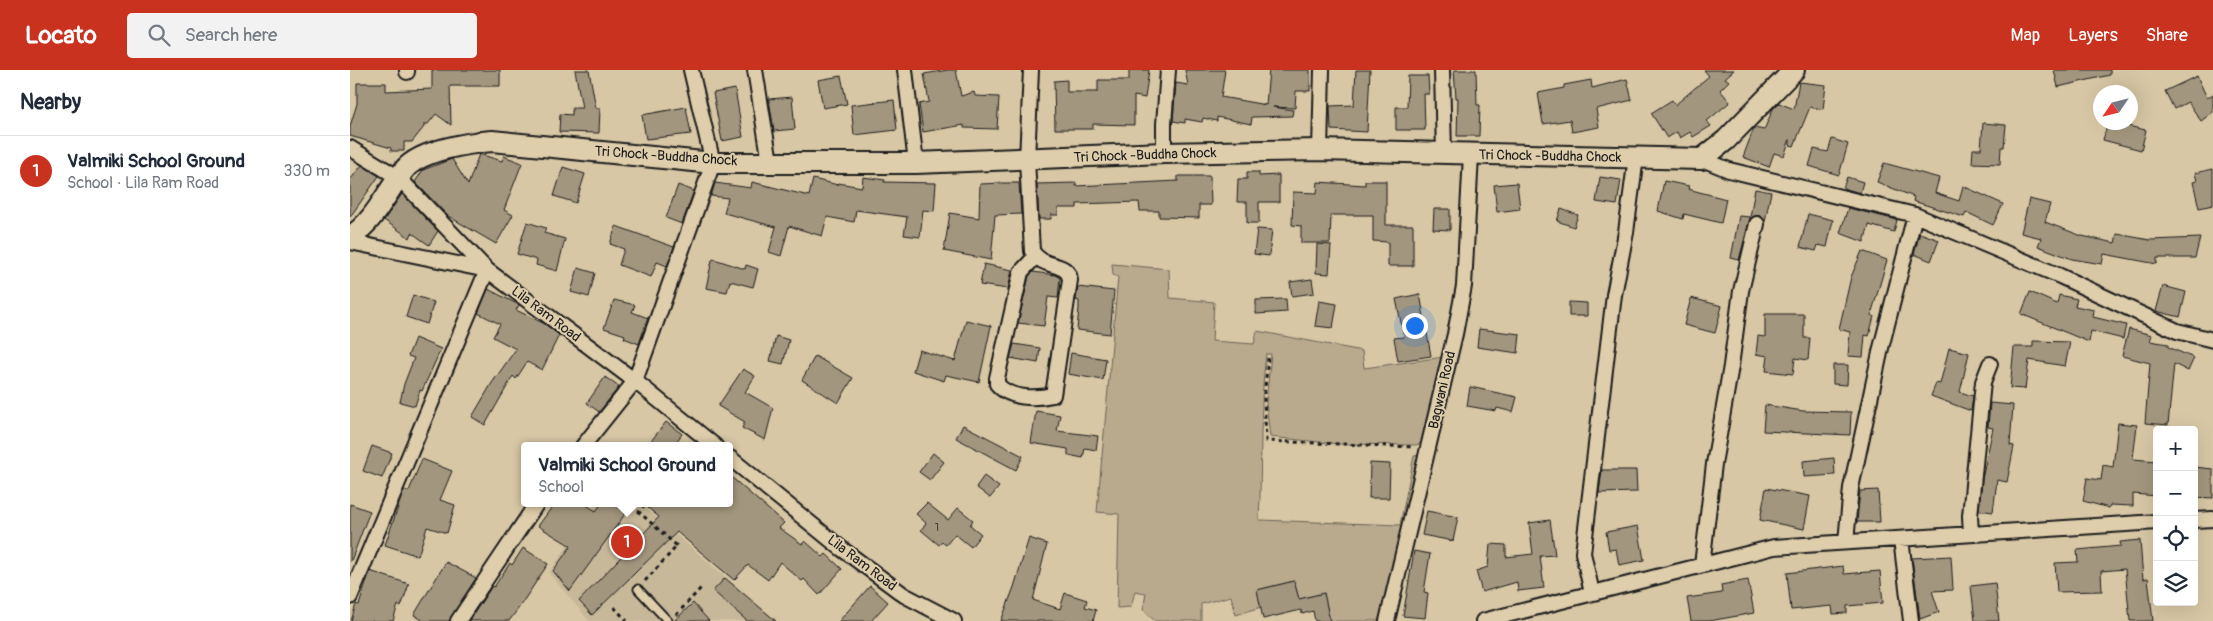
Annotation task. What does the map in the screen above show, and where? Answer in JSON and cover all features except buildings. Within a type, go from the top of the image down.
[{"type":"street","points":[[586,442],[635,381],[713,163],[691,70]]},
{"type":"street","points":[[755,70],[770,162]]},
{"type":"street","points":[[905,70],[916,163]]},
{"type":"street","points":[[1031,70],[1027,160],[1032,251],[1035,257],[1045,264],[1065,269],[1070,280],[1052,395],[1042,398],[1008,394],[997,384],[1021,272],[1035,257]]},
{"type":"street","points":[[1164,153],[1168,70]]},
{"type":"street","points":[[1320,150],[1322,70]]},
{"type":"street","points":[[1442,70],[1444,154]]},
{"type":"street","points":[[1794,70],[1726,140],[1702,159],[1729,170],[1915,215],[2060,276],[2177,330],[2213,340]]},
{"type":"street","name":"Tri Chock -Buddha Chock","points":[[350,237],[377,211],[406,168],[420,158],[461,144],[492,141],[713,163],[916,163],[1164,153],[1320,150],[1702,159]]},
{"type":"street","points":[[350,148],[399,178],[487,270],[350,597]]},
{"type":"street","name":"Bagwani Road","points":[[1387,621],[1429,447],[1464,286],[1471,155]]},
{"type":"street","points":[[1592,593],[1583,553],[1614,295],[1626,232],[1636,157]]},
{"type":"street","points":[[1846,542],[1851,488],[1881,348],[1915,215]]},
{"type":"street","points":[[1702,566],[1714,464],[1731,366],[1741,291],[1757,224]]},
{"type":"street","name":"Lila Ram Road","points":[[350,242],[487,270],[635,381],[710,442]]},
{"type":"street","points":[[1971,534],[1970,516],[1982,391],[1990,364]]},
{"type":"street","name":"Lila Ram Road","points":[[733,460],[842,549],[904,595],[954,621]]},
{"type":"street","points":[[458,621],[534,507]]},
{"type":"street","points":[[2198,520],[2213,519]]},
{"type":"street","points":[[1483,621],[1774,547],[2153,522]]},
{"type":"street","points":[[1901,538],[1911,621]]},
{"type":"lane","points":[[638,589],[669,621]]},
{"type":"path","points":[[1268,358],[1264,397],[1266,441],[1324,445],[1429,447]]},
{"type":"path","points":[[638,589],[677,546],[639,512],[643,507]]},
{"type":"path","points":[[669,621],[701,588]]},
{"type":"path","points":[[614,607],[626,621]]},
{"type":"shaded area","points":[[1112,264],[1169,269],[1170,298],[1214,302],[1212,341],[1254,344],[1257,331],[1362,351],[1364,368],[1444,357],[1425,442],[1416,445],[1339,444],[1270,437],[1266,402],[1271,354],[1266,354],[1262,395],[1259,520],[1400,525],[1414,456],[1422,455],[1382,621],[1330,621],[1324,593],[1299,599],[1294,581],[1257,590],[1261,607],[1236,615],[1231,596],[1201,604],[1201,621],[1155,621],[1143,610],[1146,593],[1135,591],[1131,607],[1117,608],[1119,514],[1097,512],[1118,277],[1113,275]]},
{"type":"shaded area","points":[[594,507],[644,507],[777,621],[589,621],[549,573]]},
{"type":"place","name":"Valmiki School Ground","points":[[627,542]]}]
